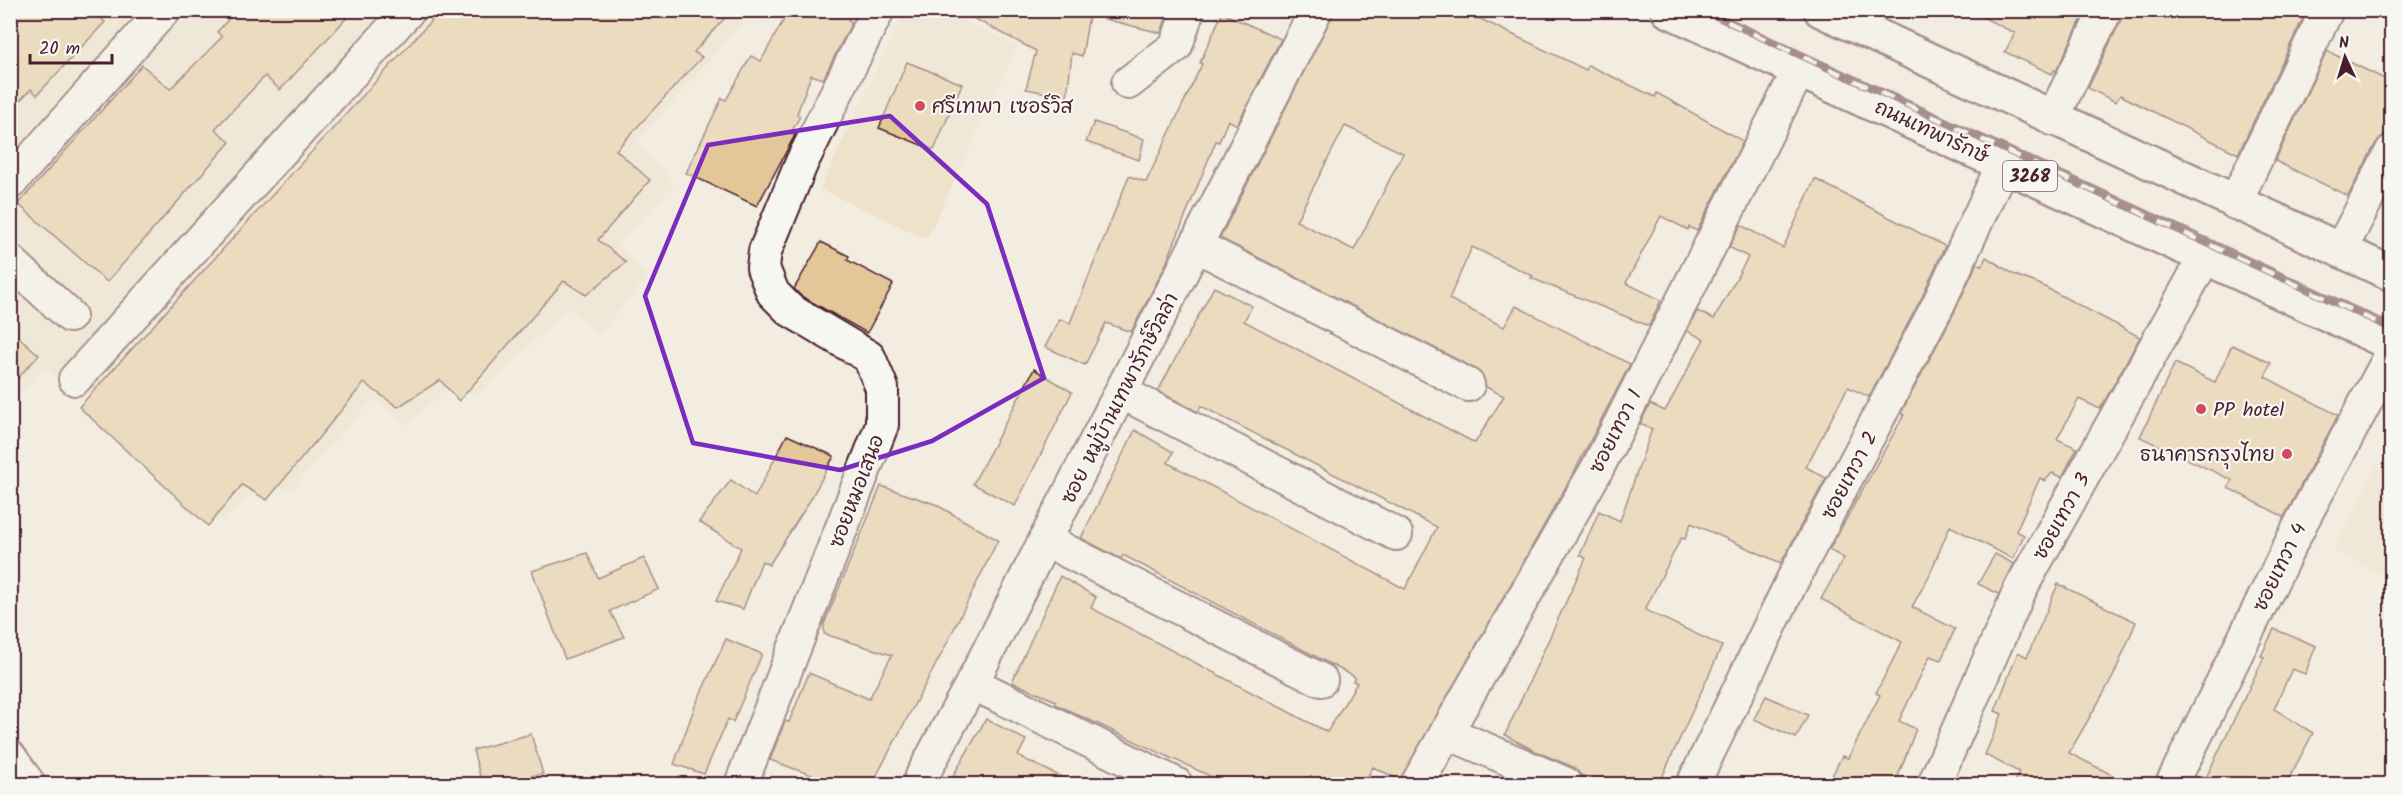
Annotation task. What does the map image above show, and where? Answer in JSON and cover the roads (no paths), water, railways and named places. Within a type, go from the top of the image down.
[{"type":"main road","name":"ถนนเทพารักษ์","points":[[1668,10],[2205,256],[2391,344]]},
{"type":"main road","points":[[1830,13],[2052,119],[2391,274]]},
{"type":"street","points":[[75,379],[409,10]]},
{"type":"street","name":"ซอยหมอเสนอ","points":[[741,784],[882,425],[882,388],[869,357],[790,310],[772,293],[763,268],[765,251],[802,162],[878,10]]},
{"type":"street","points":[[1128,83],[1176,46],[1188,10]]},
{"type":"street","name":"ซอย หมู่บ้านเทพารักษ์วิลล่า","points":[[926,782],[972,683],[1316,10]]},
{"type":"street","points":[[2052,119],[2106,10]]},
{"type":"street","points":[[2235,203],[2327,10]]},
{"type":"street","points":[[10,183],[148,16]]},
{"type":"street","name":"ซอยเทวา 1","points":[[1417,784],[1597,469],[1799,70]]},
{"type":"street","points":[[2340,251],[2391,151]]},
{"type":"street","name":"ซอยเทวา 2","points":[[1693,784],[1792,581],[1938,305],[2003,164]]},
{"type":"street","points":[[1197,246],[1468,385]]},
{"type":"street","name":"ซอยเทวา 3","points":[[1934,784],[2021,588],[2205,256]]},
{"type":"street","points":[[10,261],[70,316]]},
{"type":"street","name":"ซอยเทวา 4","points":[[2172,784],[2302,521],[2391,353]]},
{"type":"street","points":[[1121,392],[1396,534]]},
{"type":"street","points":[[1046,540],[1321,680]]},
{"type":"street","points":[[972,683],[1176,784]]},
{"type":"street","points":[[1446,732],[1566,784]]},
{"type":"street","points":[[10,757],[29,784]]},
{"type":"railway","points":[[1702,10],[2392,329]]},
{"type":"place","name":"ศรีเทพา เซอร์วิส","points":[[920,106]]},
{"type":"place","name":"PP hotel","points":[[2201,409]]},
{"type":"place","name":"ธนาคารกรุงไทย","points":[[2287,454]]}]
